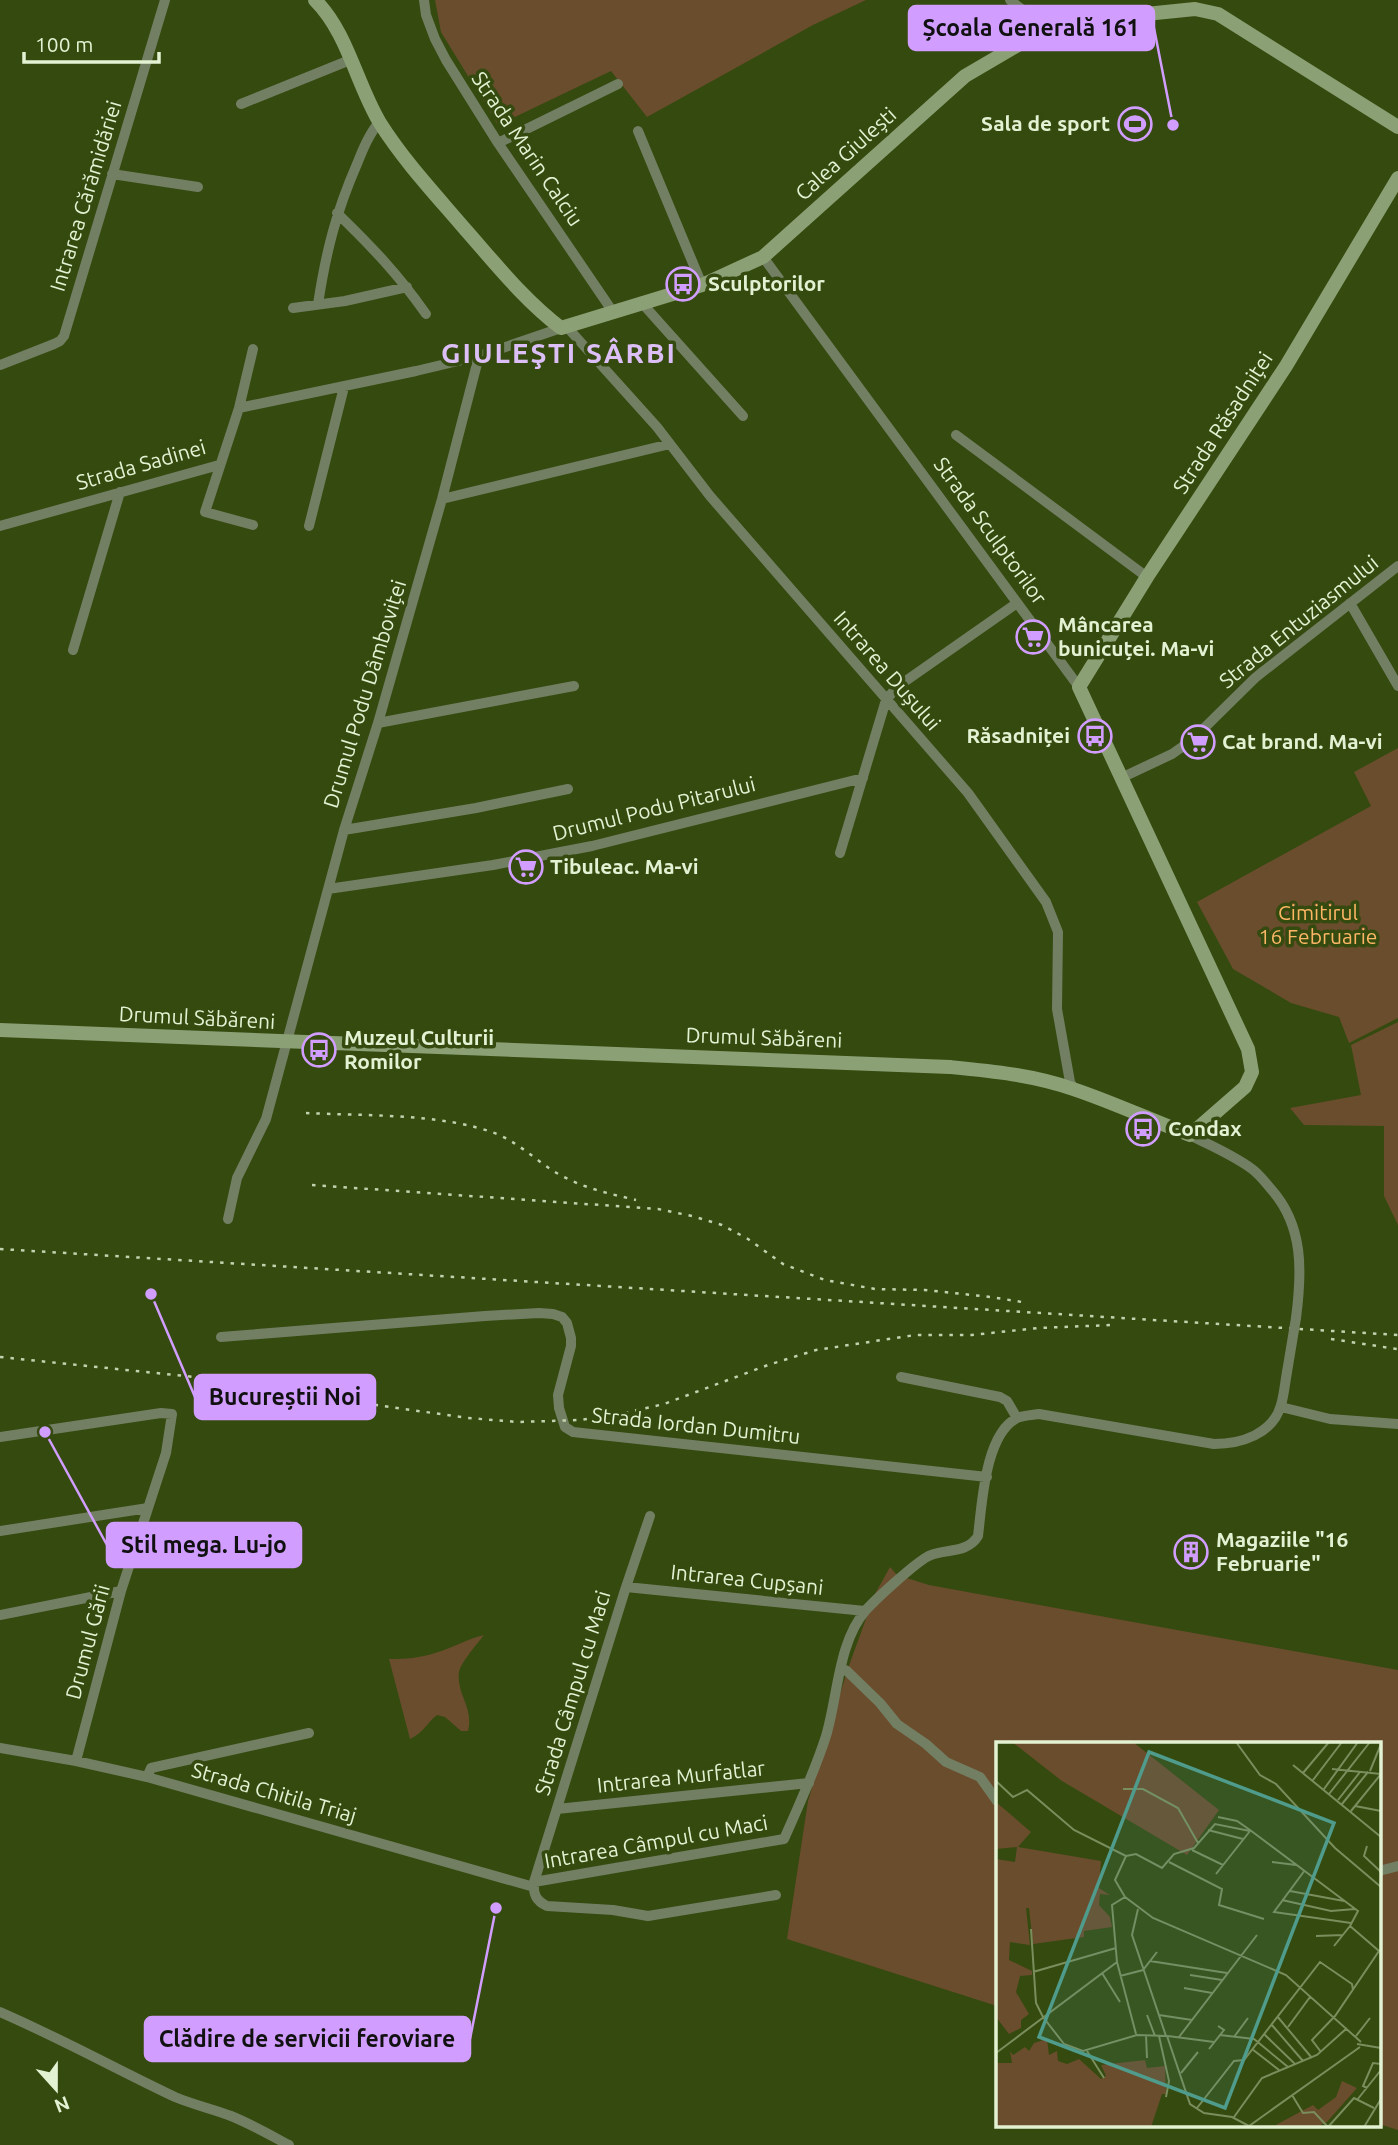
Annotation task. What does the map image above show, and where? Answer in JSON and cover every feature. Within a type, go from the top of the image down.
[{"type":"main road","points":[[315,0],[330,17],[380,121],[433,191],[519,291],[541,313],[564,327]]},
{"type":"main road","name":"Calea Giulești","points":[[564,327],[702,285],[763,257],[965,76],[1048,30],[1077,21],[1195,9],[1218,14],[1398,127]]},
{"type":"main road","name":"Strada Răsadniței","points":[[1079,687],[1147,577],[1286,366],[1398,178]]},
{"type":"main road","name":"Strada Sculptorilor","points":[[1079,687],[1248,1049],[1252,1072],[1245,1087],[1190,1135]]},
{"type":"main road","name":"Drumul Săbăreni","points":[[0,1030],[950,1067],[1003,1072],[1074,1089],[1190,1135]]},
{"type":"street","name":"Intrarea Cărămidăriei","points":[[0,365],[54,344],[64,336],[165,0]]},
{"type":"street","name":"Strada Marin Calciu","points":[[424,0],[426,15],[435,39],[498,144],[613,312]]},
{"type":"street","points":[[1010,0],[1048,30]]},
{"type":"street","points":[[241,104],[350,60]]},
{"type":"street","points":[[498,144],[618,85]]},
{"type":"street","points":[[318,304],[337,213],[365,145],[380,121]]},
{"type":"street","points":[[639,131],[702,285]]},
{"type":"street","points":[[112,174],[198,187]]},
{"type":"street","points":[[337,213],[375,250],[426,314]]},
{"type":"street","name":"Strada Sculptorilor","points":[[763,257],[1079,687]]},
{"type":"street","points":[[293,308],[345,301],[407,287]]},
{"type":"street","points":[[641,302],[743,416]]},
{"type":"street","points":[[239,408],[479,356],[564,327]]},
{"type":"street","name":"Intrarea Dușului","points":[[564,327],[670,444],[710,496],[968,793],[1046,902],[1058,932],[1057,1009],[1070,1082],[1074,1089]]},
{"type":"street","name":"Strada Sadinei","points":[[0,526],[219,465],[239,408],[253,349]]},
{"type":"street","name":"Drumul Podu Dâmboviței","points":[[288,1043],[344,831],[379,723],[479,356]]},
{"type":"street","points":[[309,526],[344,387]]},
{"type":"street","points":[[956,435],[1147,577]]},
{"type":"street","points":[[442,499],[670,444]]},
{"type":"street","points":[[219,465],[205,512],[253,525]]},
{"type":"street","points":[[73,650],[120,492]]},
{"type":"street","name":"Strada Entuziasmului","points":[[1121,778],[1172,754],[1192,740],[1256,677],[1398,566]]},
{"type":"street","points":[[840,853],[886,700],[897,687],[1017,603]]},
{"type":"street","points":[[1350,603],[1398,686]]},
{"type":"street","points":[[379,723],[574,686]]},
{"type":"street","name":"Drumul Podu Pitarului","points":[[328,889],[493,865],[592,846],[863,778]]},
{"type":"street","points":[[344,831],[568,789]]},
{"type":"street","points":[[228,1219],[237,1178],[266,1119],[288,1043]]},
{"type":"street","name":"Drumul Săbăreni","points":[[1190,1135],[1255,1171],[1278,1196],[1291,1220],[1300,1253],[1301,1281],[1281,1407]]},
{"type":"street","name":"Strada Iordan Dumitru","points":[[222,1337],[539,1312],[553,1314],[562,1317],[567,1323],[571,1338],[558,1395],[562,1420],[569,1430],[987,1477]]},
{"type":"street","points":[[901,1377],[1000,1397],[1007,1401],[1017,1418]]},
{"type":"street","points":[[809,1783],[826,1734],[841,1668],[855,1627],[864,1611],[925,1558],[961,1549],[975,1541],[997,1439],[1007,1425],[1017,1418],[1039,1415],[1214,1444],[1244,1440],[1264,1429],[1273,1421],[1281,1407],[1330,1419],[1398,1424]]},
{"type":"street","name":"Drumul Gării","points":[[0,1437],[161,1413],[172,1414],[168,1447],[121,1591],[76,1761]]},
{"type":"street","points":[[0,1531],[148,1508]]},
{"type":"street","name":"Strada Câmpul cu Maci","points":[[534,1885],[650,1516]]},
{"type":"street","name":"Intrarea Cupșani","points":[[626,1587],[864,1611]]},
{"type":"street","points":[[0,1615],[121,1591]]},
{"type":"street","points":[[841,1668],[880,1703],[897,1724],[946,1762],[980,1777],[996,1800]]},
{"type":"street","points":[[147,1777],[151,1768],[309,1733]]},
{"type":"street","name":"Strada Chitila Triaj","points":[[0,1748],[147,1777],[534,1885]]},
{"type":"street","name":"Intrarea Murfatlar","points":[[557,1809],[809,1783]]},
{"type":"street","name":"Intrarea Câmpul cu Maci","points":[[534,1885],[784,1839],[809,1783]]},
{"type":"street","points":[[1380,1871],[1398,1866]]},
{"type":"street","points":[[534,1885],[537,1900],[547,1906],[613,1910],[648,1916],[776,1895]]},
{"type":"street","points":[[0,2012],[188,2103],[241,2120],[289,2145]]},
{"type":"green space","points":[[435,0],[866,0],[813,25],[647,117],[611,71],[498,125],[441,32]]},
{"type":"green space","name":"Cimitirul 16 Februarie","points":[[1398,748],[1398,1018],[1349,1043],[1339,1017],[1291,1003],[1233,969],[1197,902],[1371,806],[1354,772]]},
{"type":"green space","points":[[1398,1022],[1398,1225],[1384,1196],[1384,1126],[1304,1125],[1290,1108],[1361,1095],[1351,1045]]},
{"type":"green space","points":[[890,1567],[897,1575],[929,1585],[1398,1670],[1398,2130],[1380,2124],[1380,1742],[996,1742],[996,2006],[787,1939],[808,1801],[847,1671],[875,1594]]},
{"type":"green space","points":[[484,1635],[459,1672],[460,1687],[469,1715],[468,1731],[461,1731],[445,1717],[437,1715],[410,1739],[389,1659],[429,1655]]},
{"type":"railway","points":[[306,1113],[428,1119],[476,1127],[506,1139],[573,1181],[636,1200]]},
{"type":"railway","points":[[312,1185],[658,1209],[722,1225],[748,1239],[783,1264],[825,1280],[875,1289],[925,1290],[1028,1303]]},
{"type":"railway","points":[[0,1249],[1398,1335]]},
{"type":"railway","points":[[0,1357],[282,1386],[348,1401],[468,1418],[518,1422],[580,1420],[664,1404],[816,1350],[915,1335],[972,1335],[1038,1328],[1112,1325]]},
{"type":"railway","points":[[1331,1339],[1397,1349]]},
{"type":"place","name":"Sala de sport","points":[[1135,124]]},
{"type":"place","name":"Școala Generală 161","points":[[1173,125]]},
{"type":"place","name":"Sculptorilor","points":[[683,284]]},
{"type":"place","name":"Mâncarea bunicuței. Ma-vi","points":[[1033,637]]},
{"type":"place","name":"Răsadniței","points":[[1095,736]]},
{"type":"place","name":"Cat brand. Ma-vi","points":[[1198,742]]},
{"type":"place","name":"Tibuleac. Ma-vi","points":[[526,867]]},
{"type":"place","name":"Muzeul Culturii Romilor","points":[[319,1050]]},
{"type":"place","name":"Condax","points":[[1143,1129]]},
{"type":"place","name":"Bucureștii Noi","points":[[151,1294]]},
{"type":"place","name":"Stil mega. Lu-jo","points":[[45,1432]]},
{"type":"place","name":"Magaziile \"16 Februarie\"","points":[[1191,1552]]},
{"type":"place","name":"Clădire de servicii feroviare","points":[[496,1908]]},
{"type":"district","name":"GIULEŞTI SÂRBI","points":[[559,353]]}]
